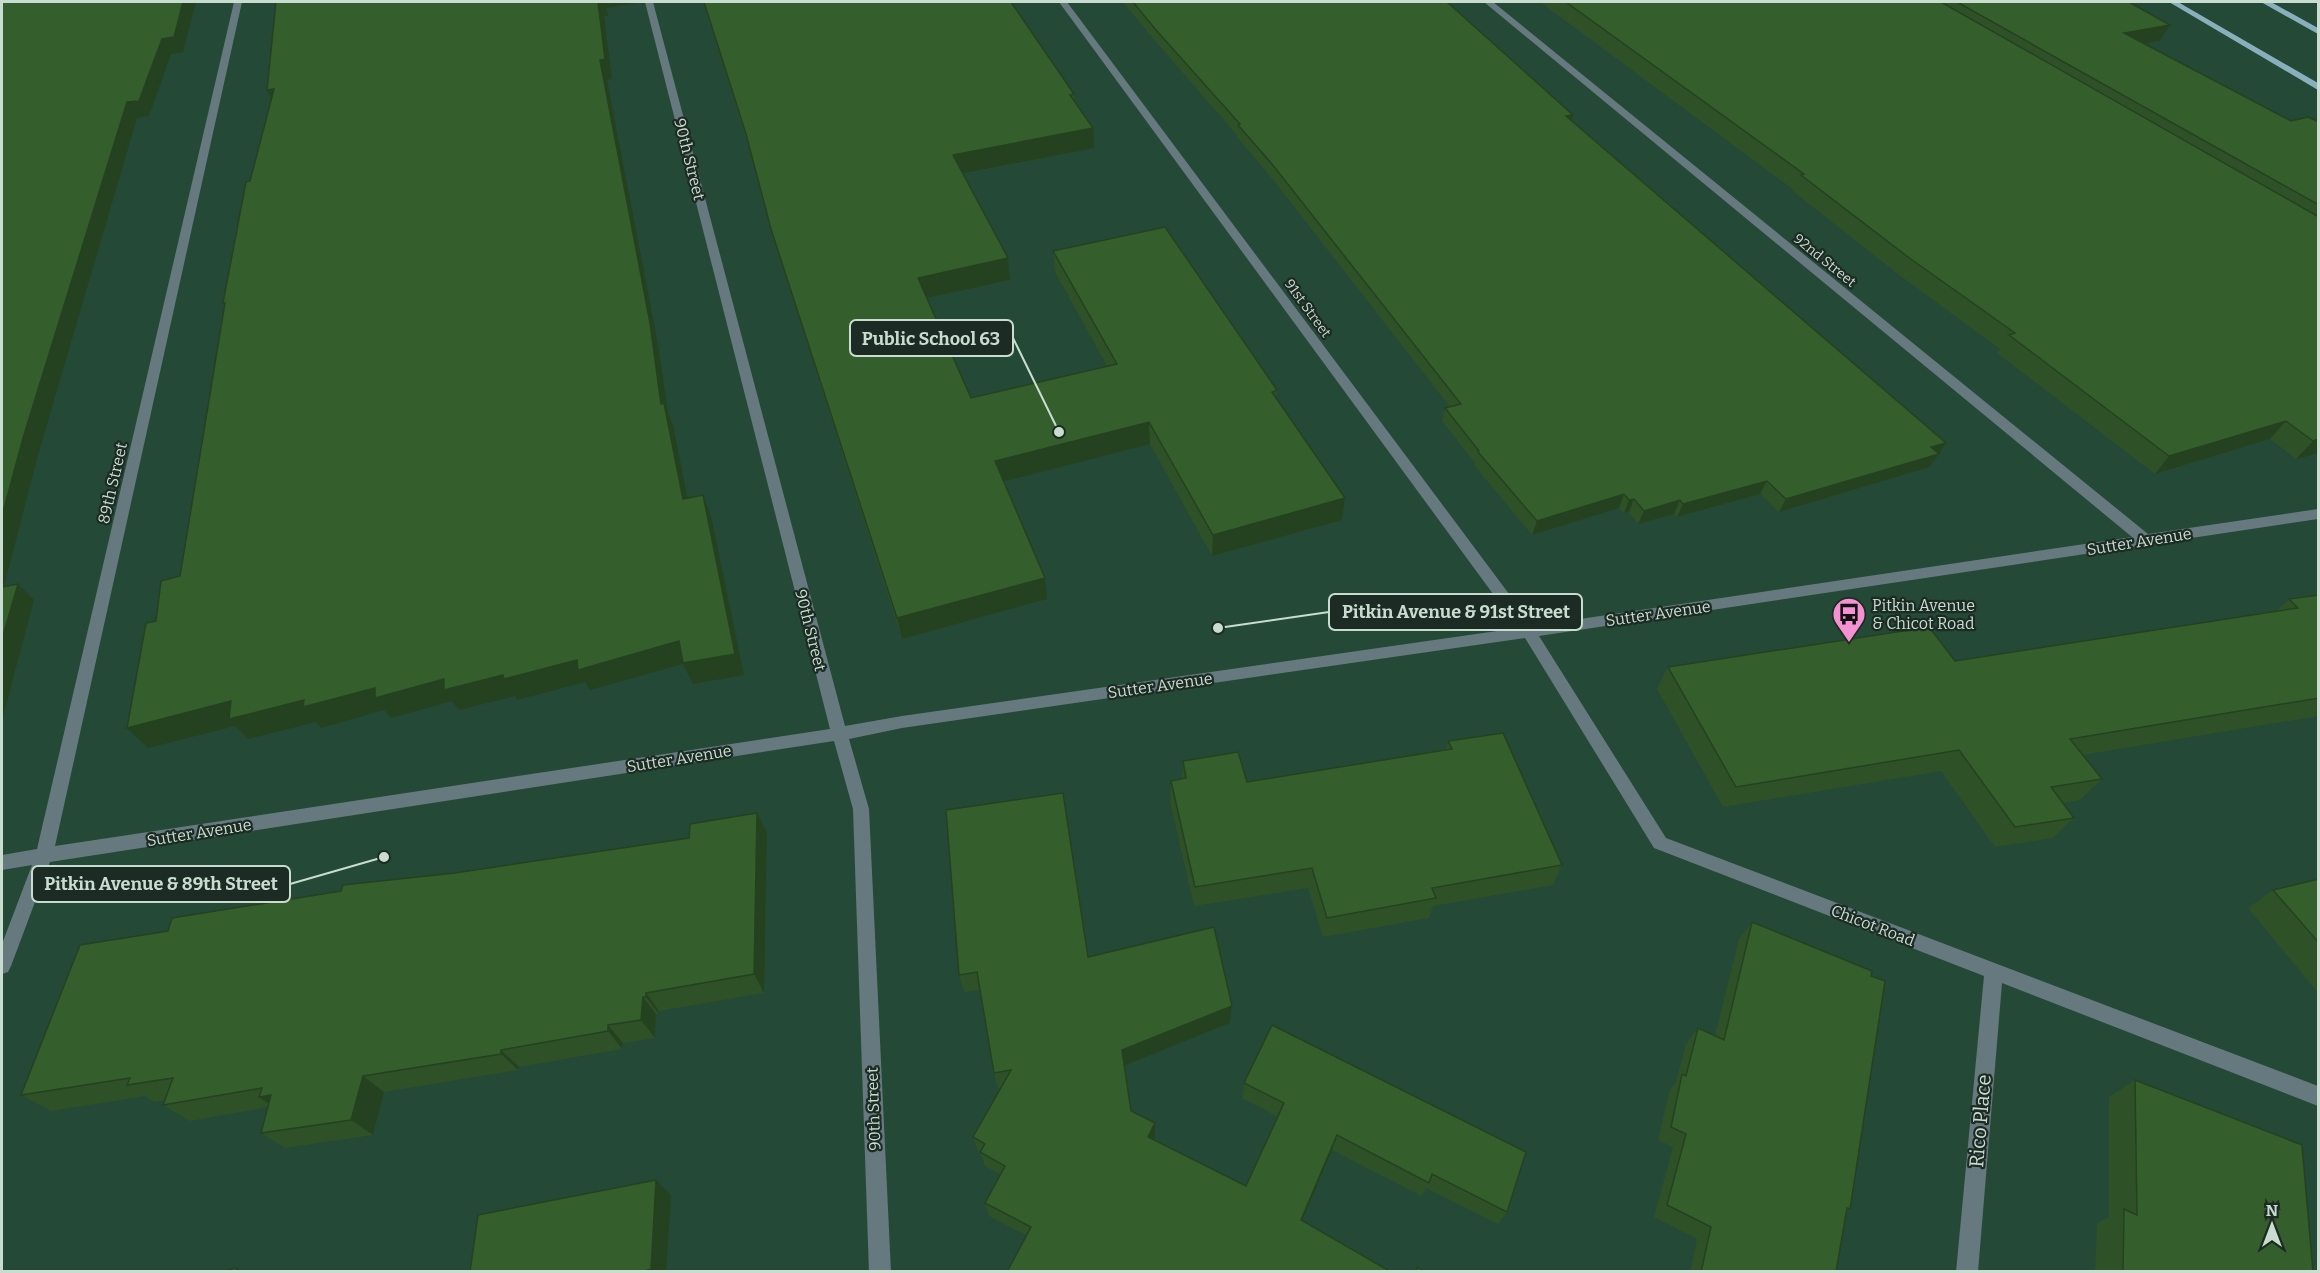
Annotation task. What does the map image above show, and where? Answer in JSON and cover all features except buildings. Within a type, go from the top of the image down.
[{"type":"main road","points":[[2173,2],[2319,87]]},
{"type":"main road","points":[[2265,2],[2319,31]]},
{"type":"street","name":"89th Street","points":[[2,966],[44,856],[238,2]]},
{"type":"street","name":"90th Street","points":[[649,2],[839,734],[861,809],[880,1272]]},
{"type":"street","name":"91st Street","points":[[1063,2],[1529,632]]},
{"type":"street","name":"92nd Street","points":[[1488,2],[2145,540]]},
{"type":"street","name":"Sutter Avenue","points":[[2,862],[839,734],[902,722],[1529,632],[2319,514]]},
{"type":"street","name":"Chicot Road","points":[[1529,632],[1660,843],[2319,1096]]},
{"type":"street","name":"Rico Place","points":[[1967,1272],[1994,971]]},
{"type":"place","name":"Public School 63","points":[[1059,432]]},
{"type":"place","name":"Pitkin Avenue & 91st Street","points":[[1218,628]]},
{"type":"place","name":"Pitkin Avenue & Chicot Road","points":[[1849,643]]},
{"type":"place","name":"Pitkin Avenue & 89th Street","points":[[384,857]]}]
